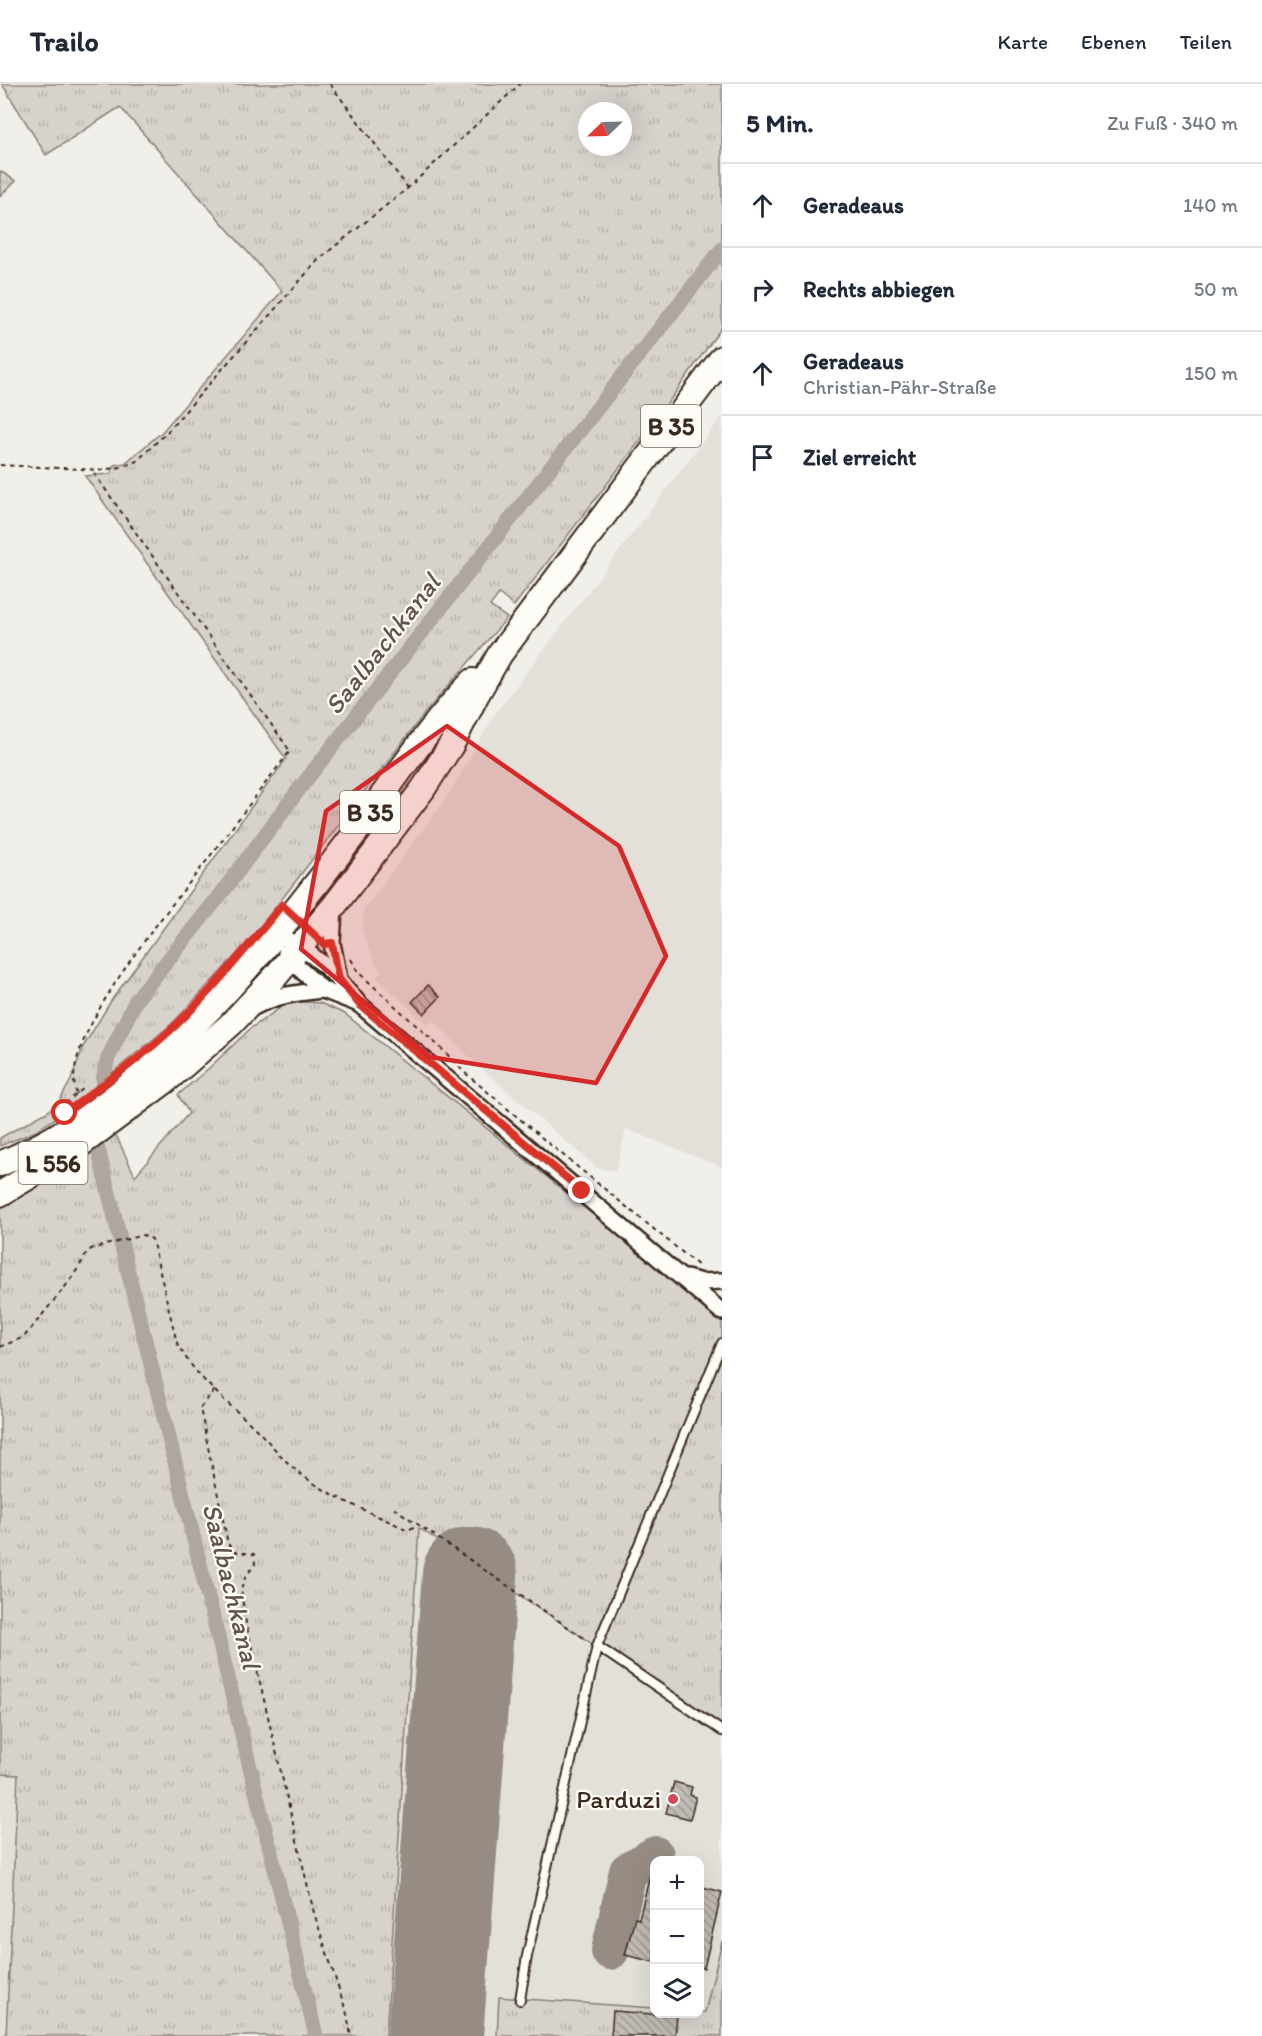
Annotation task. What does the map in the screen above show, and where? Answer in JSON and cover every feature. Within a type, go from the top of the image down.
[{"type":"main road","name":"B 35","points":[[296,954],[423,789],[452,744],[477,693],[500,654],[722,358]]},
{"type":"main road","name":"B 35","points":[[277,933],[439,721],[500,654]]},
{"type":"main road","name":"L 556","points":[[0,1164],[54,1137],[128,1084],[157,1060],[216,1003],[277,933]]},
{"type":"main road","name":"L 556","points":[[0,1194],[69,1154],[167,1080],[241,1013],[296,954]]},
{"type":"street","points":[[334,906],[331,926],[332,943],[339,979]]},
{"type":"street","points":[[277,933],[323,990]]},
{"type":"street","points":[[296,954],[321,961],[359,1004],[722,1312]]},
{"type":"street","points":[[241,1013],[269,999],[290,993],[323,990],[359,1004]]},
{"type":"street","points":[[683,1277],[702,1282],[722,1281]]},
{"type":"lane","points":[[520,2000],[527,1956],[597,1646],[722,1344]]},
{"type":"lane","points":[[597,1646],[722,1731]]},
{"type":"path","points":[[330,84],[408,189]]},
{"type":"path","points":[[0,465],[91,469],[121,467],[137,461],[168,431],[320,259],[408,189],[520,84]]},
{"type":"path","points":[[77,1094],[74,1088],[74,1076],[80,1049],[103,1002],[131,959],[290,751],[91,469]]},
{"type":"path","points":[[349,954],[357,972],[464,1071],[691,1261],[704,1268]]},
{"type":"path","points":[[61,1107],[84,1089]]},
{"type":"path","points":[[0,1347],[24,1337],[65,1287],[86,1254],[97,1246],[143,1235],[152,1239],[177,1343],[184,1356],[214,1390],[306,1478],[408,1530],[418,1525]]},
{"type":"path","points":[[214,1390],[200,1408],[228,1544],[235,1552],[254,1554],[255,1564],[245,1578],[241,1590],[246,1623],[314,1912],[347,2014],[351,2036]]},
{"type":"path","points":[[393,1509],[597,1646]]},
{"type":"highlighted area","points":[[447,726],[619,846],[666,956],[596,1083],[430,1057],[301,949],[326,811]]},
{"type":"shaded area","points":[[722,416],[722,1167],[626,1129],[616,1171],[597,1168],[476,1064],[433,1020],[428,1025],[376,977],[381,972],[372,957],[362,931],[363,911],[449,794],[495,714]]},
{"type":"shaded area","points":[[419,1527],[722,1737],[722,1941],[704,2012],[704,1856],[650,1856],[650,2018],[660,2018],[689,2036],[386,2036]]},
{"type":"shaded area","points":[[0,1774],[18,1774],[6,2036],[0,2036]]},
{"type":"green space","points":[[2,84],[722,84],[722,327],[655,421],[514,606],[499,594],[490,606],[507,618],[424,714],[252,938],[172,1024],[67,1110],[34,1132],[0,1146],[0,1138],[47,1112],[60,1100],[71,1080],[83,1047],[111,1001],[286,759],[85,476],[111,474],[114,465],[125,463],[162,432],[282,291],[120,107],[46,155]]},
{"type":"green space","points":[[0,171],[16,181],[0,196]]},
{"type":"green space","points":[[276,960],[233,1010],[173,1058],[262,967]]},
{"type":"green space","points":[[290,1001],[320,1003],[345,1014],[722,1318],[722,1731],[419,1528],[386,2036],[6,2036],[18,1775],[0,1774],[0,1208],[72,1164],[114,1131],[135,1176],[189,1113],[178,1095],[251,1028]]},
{"type":"green space","points":[[722,1941],[722,2036],[497,2036],[499,1997],[650,2008],[650,2018],[704,2018]]},
{"type":"building","points":[[428,985],[440,997],[424,1014],[412,1002]]},
{"type":"building","points":[[674,1782],[692,1787],[690,1795],[696,1797],[690,1819],[666,1813]]},
{"type":"building","points":[[650,1875],[650,1961],[625,1955],[635,1918],[639,1919]]},
{"type":"building","points":[[704,1887],[722,1892],[704,1968]]},
{"type":"building","points":[[613,2011],[650,2014],[650,2018],[677,2018],[675,2036],[611,2036]]},
{"type":"waterway","name":"Saalbachkanal","points":[[103,1080],[108,1058],[136,1000],[221,894],[300,788],[722,249]]},
{"type":"waterway","name":"Saalbachkanal","points":[[98,1149],[316,2036]]},
{"type":"taxiway","points":[[610,1951],[628,1871],[655,1855]]},
{"type":"runway","points":[[435,2036],[470,1575]]},
{"type":"place","name":"Parduzi","points":[[673,1799]]},
{"type":"route","points":[[65,1113],[135,1060],[176,1025],[236,962],[282,905],[324,944],[332,943],[339,979],[359,1004],[582,1191]]}]
